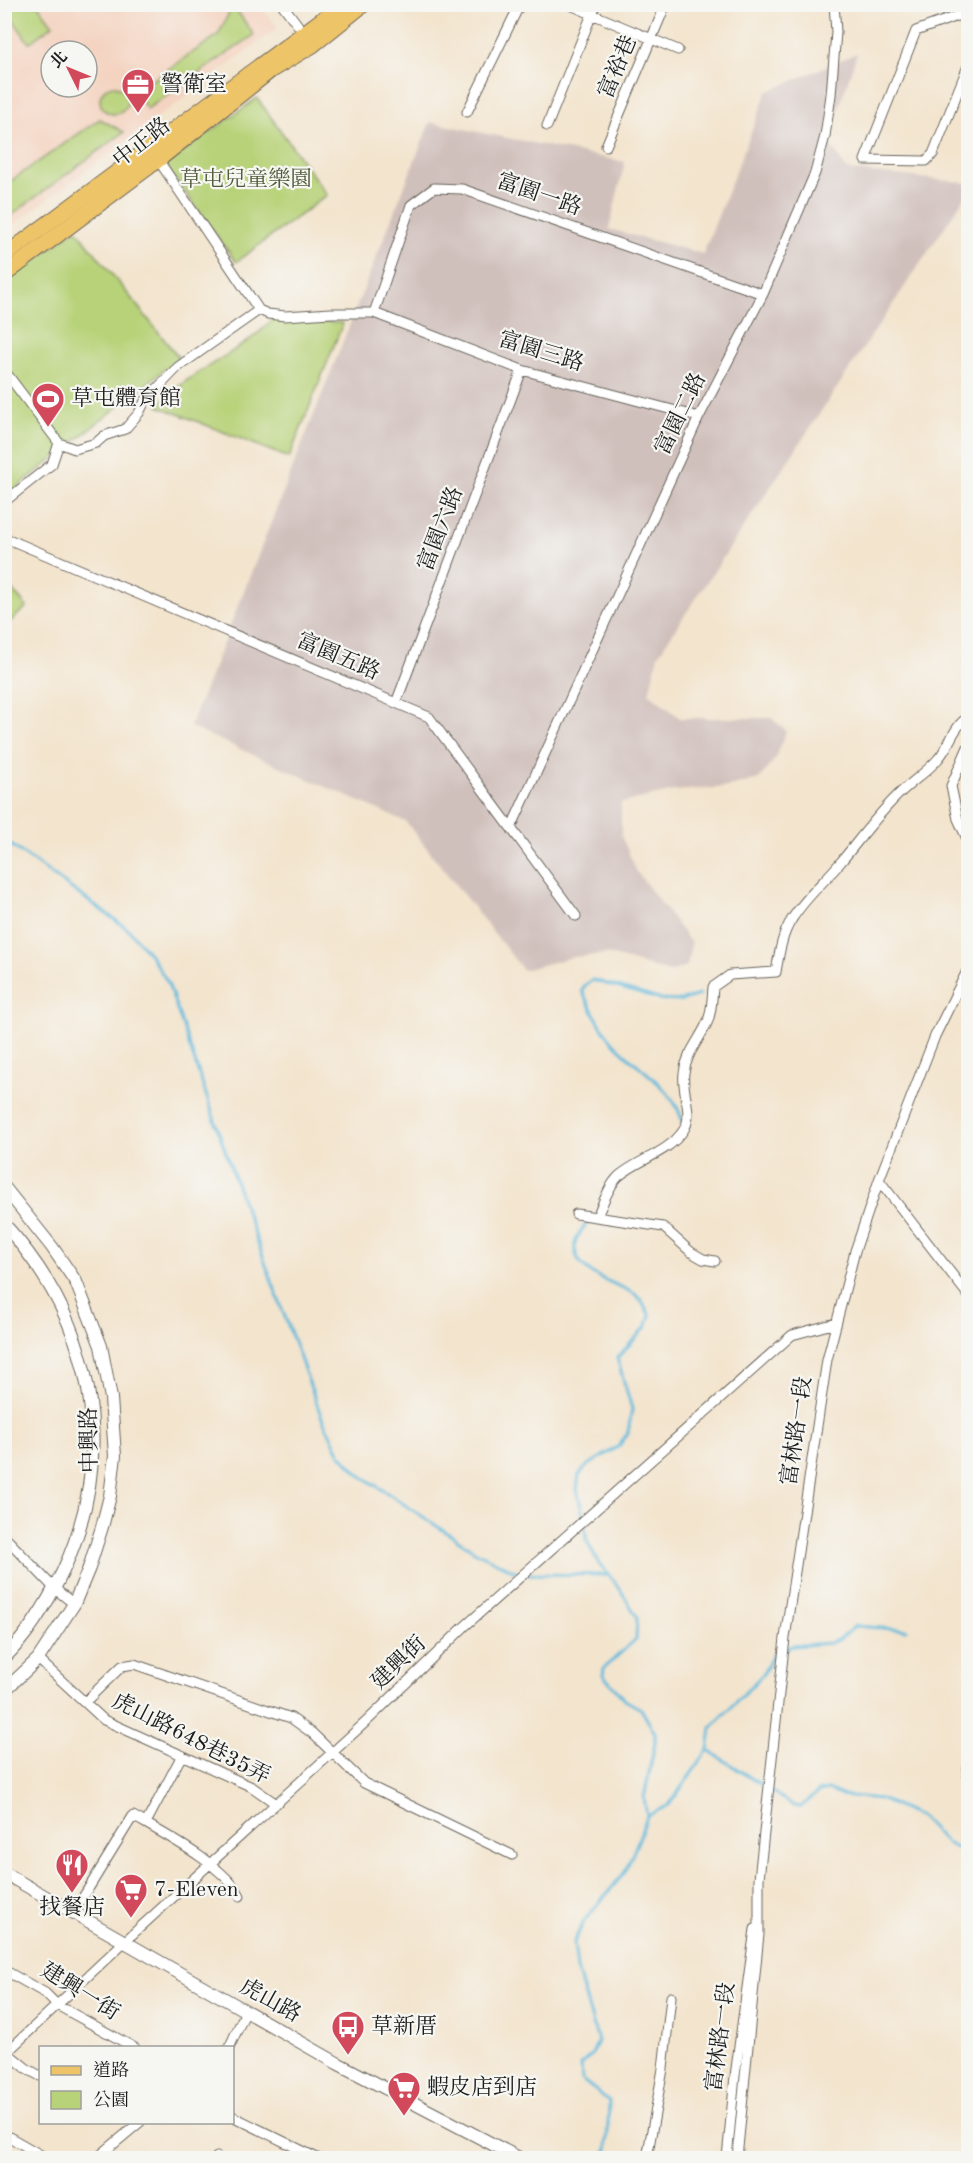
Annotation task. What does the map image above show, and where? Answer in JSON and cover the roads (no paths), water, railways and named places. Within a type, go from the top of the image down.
[{"type":"main road","name":"中正路","points":[[309,39],[343,4]]},
{"type":"main road","name":"中正路","points":[[4,274],[154,154],[309,39],[364,4]]},
{"type":"main road","name":"中正路","points":[[4,256],[154,154]]},
{"type":"street","points":[[282,4],[309,39]]},
{"type":"street","points":[[467,112],[520,4]]},
{"type":"street","points":[[568,4],[594,9],[678,50]]},
{"type":"street","name":"富裕巷","points":[[606,146],[666,4]]},
{"type":"street","name":"富園二路","points":[[511,828],[699,417],[763,294],[815,173],[825,135],[831,95],[836,32],[834,4]]},
{"type":"street","points":[[547,126],[594,9]]},
{"type":"street","points":[[969,12],[916,31],[865,160],[926,161],[933,154],[969,66]]},
{"type":"street","points":[[154,154],[259,310],[268,314],[285,315],[374,313]]},
{"type":"street","name":"富園一路","points":[[374,313],[411,206],[434,188],[462,189],[763,294]]},
{"type":"street","points":[[4,370],[59,443],[75,449],[124,429],[139,413],[145,400],[178,367],[259,310]]},
{"type":"street","name":"富園三路","points":[[374,313],[522,370],[699,417]]},
{"type":"street","name":"富園六路","points":[[396,703],[522,370]]},
{"type":"street","points":[[4,502],[52,464],[59,443]]},
{"type":"street","name":"富園五路","points":[[4,534],[8,538],[429,717],[576,916]]},
{"type":"street","points":[[595,1216],[617,1178],[633,1166],[674,1143],[688,1123],[682,1085],[685,1064],[707,1023],[713,987],[730,975],[776,972],[783,940],[791,920],[801,906],[899,793],[937,761],[948,747],[957,727],[963,721],[969,722]]},
{"type":"street","points":[[969,747],[951,786],[958,819],[969,842]]},
{"type":"street","name":"富林路一段","points":[[736,2158],[759,1934],[759,1879],[785,1638],[827,1360],[855,1251],[879,1179],[935,1036],[969,969]]},
{"type":"street","points":[[879,1179],[969,1295]]},
{"type":"street","name":"中興路","points":[[4,1187],[52,1247],[76,1282],[101,1346],[111,1398],[115,1456],[110,1496],[89,1568],[74,1604],[60,1629],[38,1659],[4,1691]]},
{"type":"street","points":[[580,1214],[663,1227],[691,1252],[703,1259],[715,1261]]},
{"type":"street","name":"中興路","points":[[4,1224],[40,1269],[66,1313],[84,1367],[93,1423],[91,1478],[75,1539],[54,1588],[35,1622],[4,1658]]},
{"type":"street","name":"建興街","points":[[5,2052],[527,1571],[792,1335],[836,1323]]},
{"type":"street","points":[[4,1536],[54,1588],[74,1604]]},
{"type":"street","name":"虎山路648巷35弄","points":[[38,1659],[104,1720],[252,1787],[275,1803]]},
{"type":"street","points":[[85,1702],[122,1666],[134,1664],[291,1718],[312,1733],[364,1783],[512,1855]]},
{"type":"street","points":[[146,1823],[182,1755]]},
{"type":"street","points":[[969,1768],[969,1778]]},
{"type":"street","points":[[74,1912],[133,1816],[210,1864],[235,1885],[240,1896]]},
{"type":"street","name":"虎山路","points":[[4,1873],[347,2068],[519,2158]]},
{"type":"street","name":"富林路一段","points":[[726,2158],[753,1935],[758,1921]]},
{"type":"street","name":"建興一街","points":[[4,1970],[45,1993],[57,2006],[131,2046]]},
{"type":"street","points":[[647,2158],[663,2069],[671,1997]]},
{"type":"street","points":[[230,2046],[246,2011]]},
{"type":"street","points":[[5,2052],[39,2075]]},
{"type":"street","points":[[234,2117],[317,2158]]},
{"type":"street","points":[[97,2158],[133,2124]]},
{"type":"street","points":[[4,2134],[46,2158]]},
{"type":"waterway","points":[[4,840],[129,930],[151,956],[168,983],[241,1197],[322,1418],[340,1454],[360,1475],[476,1552],[521,1574]]},
{"type":"waterway","points":[[683,1124],[679,1111],[663,1088],[611,1040],[582,991],[585,985],[593,980],[662,1000],[680,1001],[699,995]]},
{"type":"waterway","points":[[589,1219],[575,1244],[576,1255],[581,1263],[596,1276],[636,1295],[650,1316],[646,1327],[617,1358],[632,1409],[628,1432],[619,1446],[587,1466],[579,1475],[577,1489],[587,1541],[598,1562],[620,1589],[637,1617],[636,1639],[604,1668],[603,1675],[625,1700],[641,1709],[655,1733],[644,1798],[647,1816],[638,1841],[625,1872],[584,1921],[574,1942],[577,1969],[598,2041],[592,2054],[581,2065],[582,2080],[609,2101],[607,2150],[600,2158]]},
{"type":"waterway","points":[[528,1574],[608,1575]]},
{"type":"waterway","points":[[647,1816],[669,1805],[708,1750],[711,1728],[763,1674],[774,1653],[792,1646],[829,1643],[840,1639],[855,1626],[907,1630]]},
{"type":"waterway","points":[[708,1750],[794,1806],[801,1807],[818,1792],[829,1790],[841,1795],[880,1799],[920,1816],[946,1843],[956,1848],[961,1845],[968,1821]]},
{"type":"place","name":"警衛室","points":[[138,114]]},
{"type":"place","name":"草屯體育館","points":[[48,428]]},
{"type":"place","name":"找餐店","points":[[72,1894]]},
{"type":"place","name":"7-Eleven","points":[[131,1919]]},
{"type":"place","name":"草新厝","points":[[348,2056]]},
{"type":"place","name":"蝦皮店到店","points":[[404,2117]]},
{"type":"park label","name":"草屯兒童樂園","points":[[246,180]]}]
